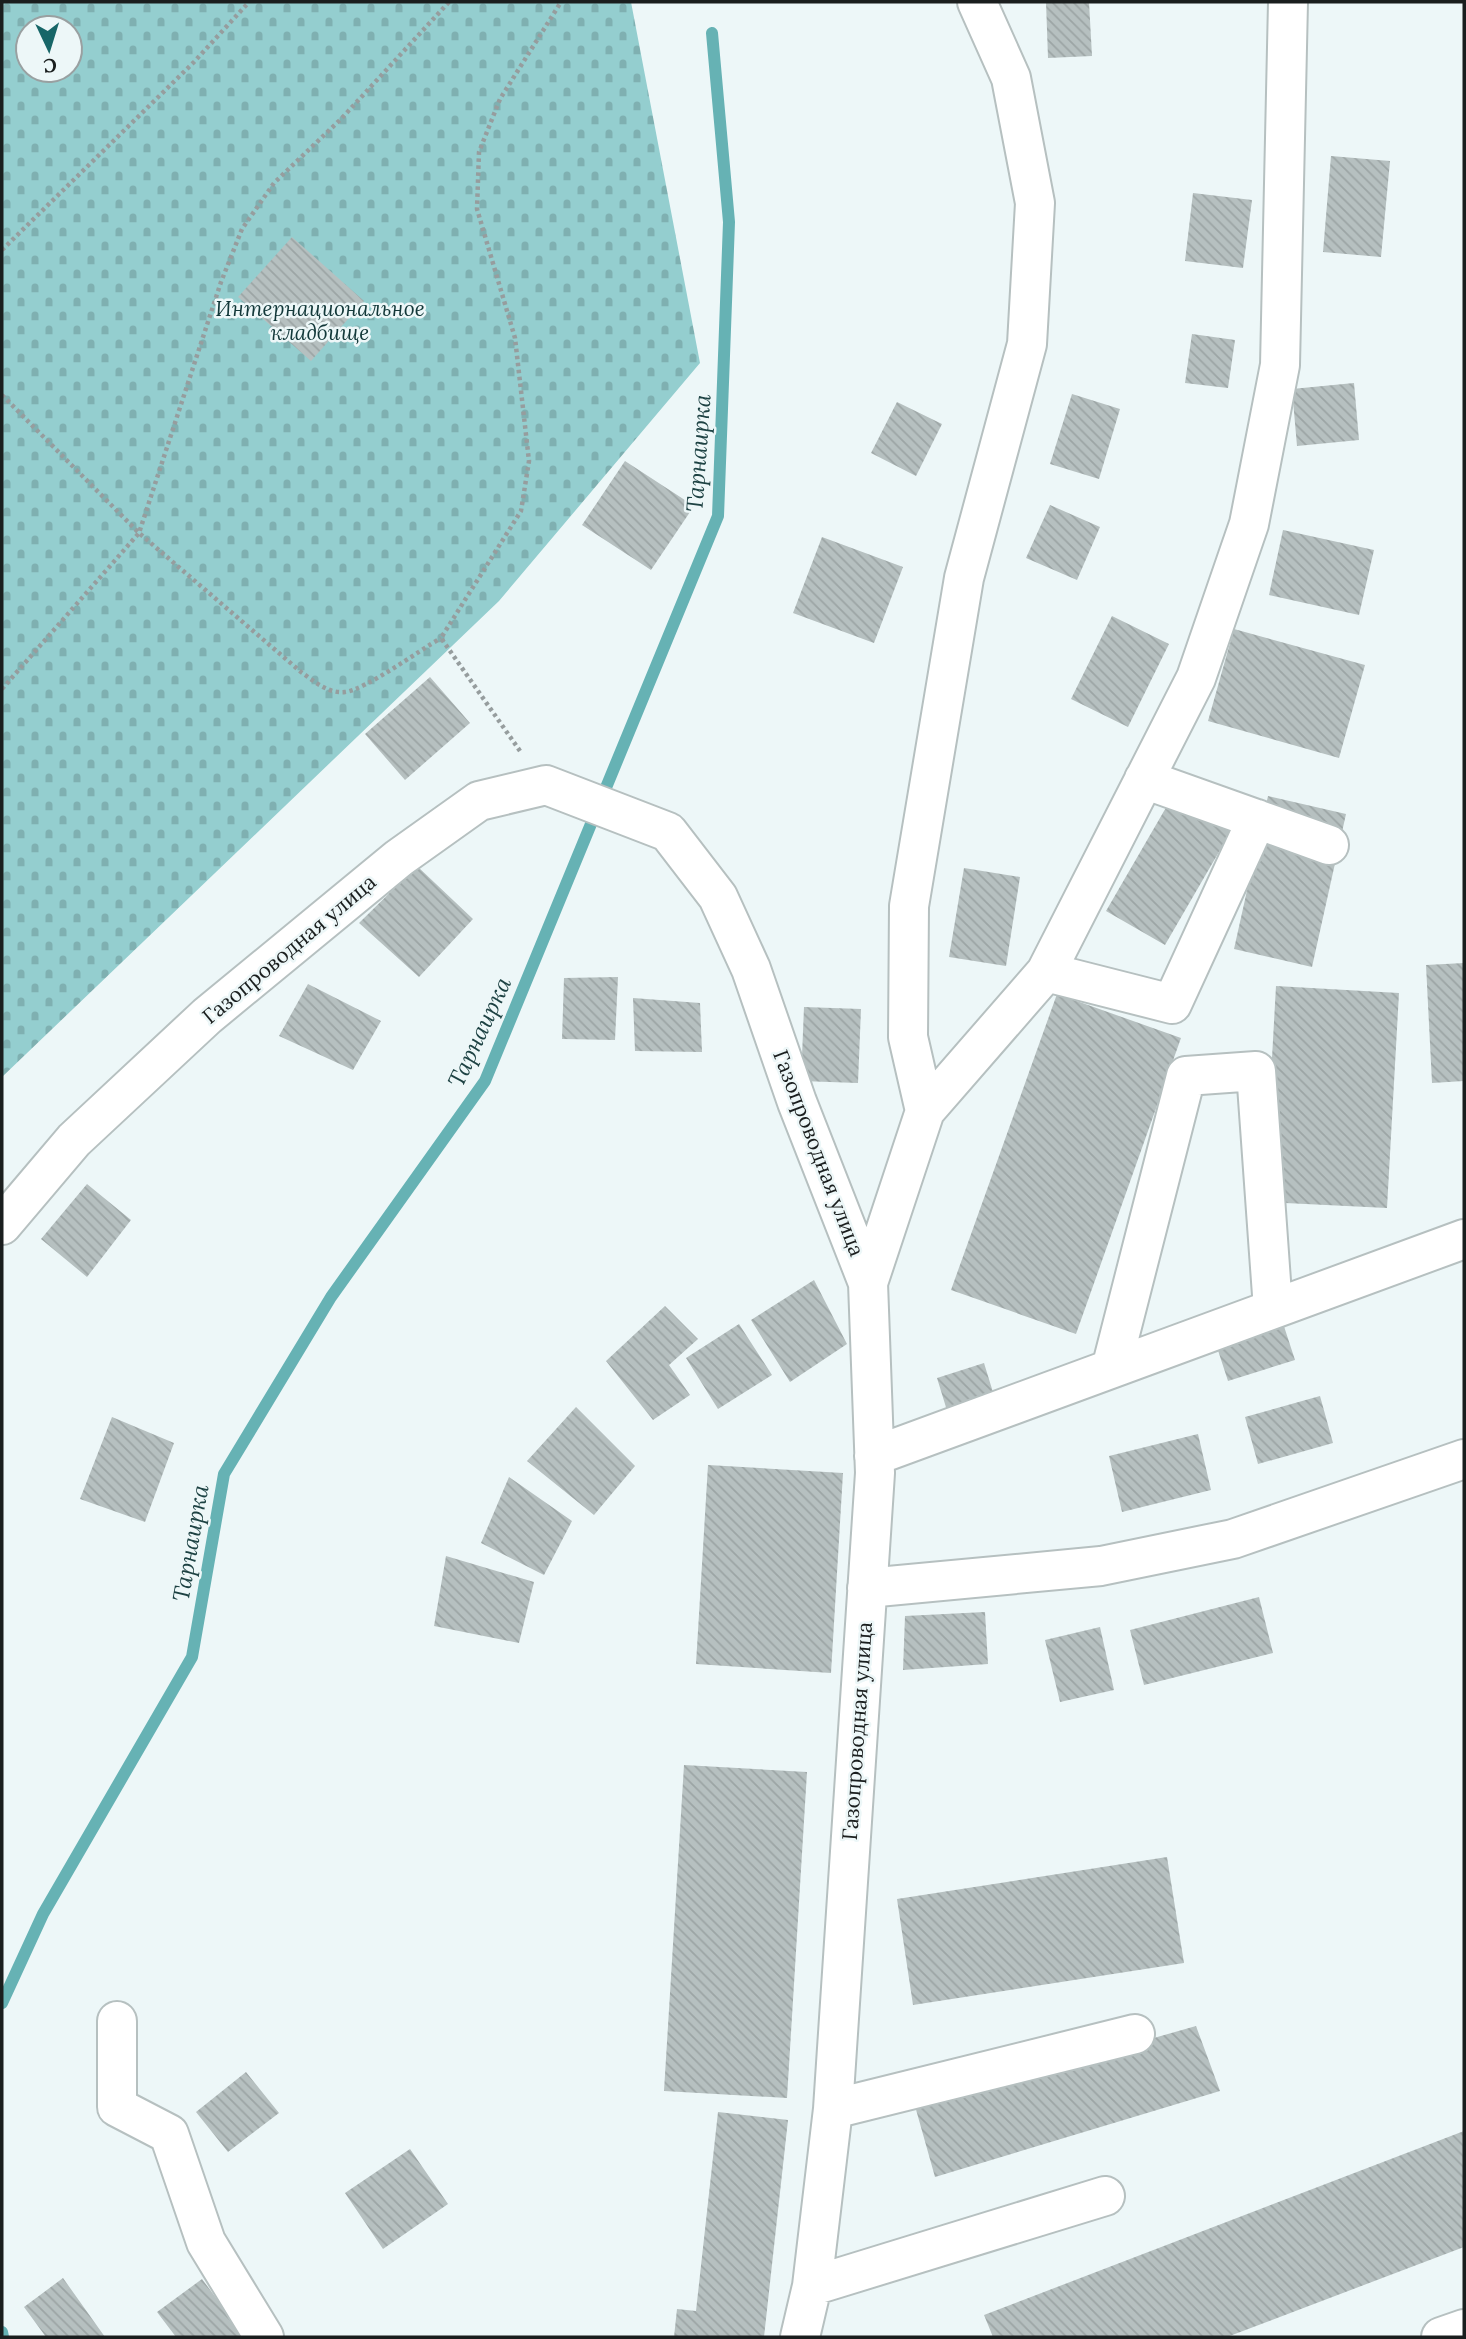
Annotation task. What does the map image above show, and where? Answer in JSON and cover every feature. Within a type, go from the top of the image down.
[{"type":"street","points":[[925,1111],[908,1037],[909,906],[964,578],[1027,344],[1035,203],[1012,78],[977,2]]},
{"type":"street","points":[[867,1283],[925,1111],[1046,972],[1196,678],[1249,524],[1280,365],[1288,2]]},
{"type":"street","points":[[1144,779],[1329,845]]},
{"type":"street","name":"Газопроводная улица","points":[[2,1225],[74,1140],[207,1016],[388,867],[479,800],[546,785],[668,832],[718,897],[751,969],[797,1102],[867,1283],[874,1456],[867,1588],[833,2109],[812,2286],[800,2337]]},
{"type":"street","points":[[1046,972],[1172,1004],[1257,819]]},
{"type":"street","points":[[1111,1369],[1186,1076],[1256,1071],[1273,1310]]},
{"type":"street","points":[[874,1456],[1464,1239]]},
{"type":"street","points":[[867,1588],[1101,1566],[1233,1539],[1464,1459]]},
{"type":"street","points":[[117,2021],[117,2107],[169,2134],[206,2242],[264,2337]]},
{"type":"street","points":[[833,2109],[1135,2034]]},
{"type":"street","points":[[812,2286],[1105,2196]]},
{"type":"street","points":[[1441,2337],[1464,2329]]},
{"type":"path","points":[[2,250],[194,62],[249,2]]},
{"type":"path","points":[[2,690],[139,533],[221,282],[242,229],[274,183],[341,120],[449,2]]},
{"type":"path","points":[[2,395],[139,533],[301,672],[327,690],[345,692],[363,685],[440,638],[520,511],[529,461],[515,338],[477,209],[479,152],[500,99],[561,2]]},
{"type":"path","points":[[440,638],[486,706],[546,785]]},
{"type":"green space","name":"Интернациональное кладбище","points":[[2,2],[631,2],[700,363],[499,601],[2,1077]]},
{"type":"building","points":[[1046,2],[1089,2],[1092,56],[1048,58]]},
{"type":"building","points":[[1331,156],[1390,161],[1381,257],[1323,252]]},
{"type":"building","points":[[1193,193],[1252,200],[1243,268],[1185,261]]},
{"type":"building","points":[[292,237],[364,301],[311,361],[238,297]]},
{"type":"building","points":[[1192,334],[1235,340],[1228,388],[1185,383]]},
{"type":"building","points":[[1354,383],[1359,440],[1297,446],[1292,389]]},
{"type":"building","points":[[1072,394],[1120,409],[1099,479],[1050,464]]},
{"type":"building","points":[[897,402],[942,424],[916,476],[871,453]]},
{"type":"building","points":[[625,461],[694,506],[651,570],[582,525]]},
{"type":"building","points":[[1050,505],[1100,527],[1077,580],[1026,558]]},
{"type":"building","points":[[1283,530],[1374,550],[1359,615],[1269,595]]},
{"type":"building","points":[[822,537],[903,567],[874,643],[793,613]]},
{"type":"building","points":[[1112,616],[1169,644],[1128,727],[1071,699]]},
{"type":"building","points":[[1234,629],[1365,665],[1339,758],[1208,721]]},
{"type":"building","points":[[430,677],[470,723],[405,780],[365,734]]},
{"type":"building","points":[[1175,792],[1234,826],[1165,945],[1106,911]]},
{"type":"building","points":[[1268,796],[1346,814],[1312,967],[1234,949]]},
{"type":"building","points":[[417,866],[473,919],[419,977],[359,923]]},
{"type":"building","points":[[964,868],[1020,877],[1006,966],[949,957]]},
{"type":"building","points":[[1464,963],[1464,1081],[1432,1083],[1426,965]]},
{"type":"building","points":[[618,977],[615,1040],[562,1039],[564,978]]},
{"type":"building","points":[[308,984],[381,1021],[353,1070],[279,1036]]},
{"type":"building","points":[[1276,986],[1399,993],[1387,1208],[1264,1202]]},
{"type":"building","points":[[1057,994],[1181,1038],[1076,1334],[951,1290]]},
{"type":"building","points":[[633,998],[700,1003],[702,1052],[635,1051]]},
{"type":"building","points":[[804,1007],[861,1009],[858,1083],[801,1081]]},
{"type":"building","points":[[87,1184],[131,1220],[87,1277],[41,1239]]},
{"type":"building","points":[[814,1280],[847,1344],[790,1382],[751,1320]]},
{"type":"building","points":[[665,1306],[698,1339],[669,1365],[690,1395],[653,1420],[606,1361]]},
{"type":"building","points":[[1278,1308],[1295,1360],[1228,1381],[1211,1329]]},
{"type":"building","points":[[739,1324],[772,1375],[718,1409],[686,1358]]},
{"type":"building","points":[[984,1363],[996,1402],[949,1417],[937,1378]]},
{"type":"building","points":[[1320,1396],[1333,1443],[1258,1464],[1245,1417]]},
{"type":"building","points":[[576,1407],[635,1466],[594,1515],[527,1461]]},
{"type":"building","points":[[112,1417],[174,1443],[145,1522],[80,1499]]},
{"type":"building","points":[[1198,1434],[1211,1490],[1122,1512],[1109,1456]]},
{"type":"building","points":[[708,1465],[843,1473],[831,1673],[696,1664]]},
{"type":"building","points":[[509,1477],[572,1521],[544,1575],[481,1543]]},
{"type":"building","points":[[446,1556],[534,1582],[519,1643],[434,1626]]},
{"type":"building","points":[[1259,1597],[1273,1653],[1144,1685],[1130,1630]]},
{"type":"building","points":[[985,1612],[988,1664],[903,1670],[905,1616]]},
{"type":"building","points":[[1100,1627],[1114,1690],[1060,1702],[1045,1640]]},
{"type":"building","points":[[684,1765],[807,1772],[787,2098],[664,2091]]},
{"type":"building","points":[[1167,1857],[1184,1963],[913,2005],[897,1899]]},
{"type":"building","points":[[1196,2026],[1220,2091],[935,2177],[915,2106]]},
{"type":"building","points":[[246,2072],[279,2113],[228,2152],[196,2112]]},
{"type":"building","points":[[718,2112],[788,2120],[764,2337],[674,2337],[677,2309],[696,2311]]},
{"type":"building","points":[[1464,2131],[1464,2247],[1227,2337],[993,2337],[984,2315]]},
{"type":"building","points":[[410,2149],[448,2204],[383,2249],[345,2193]]},
{"type":"building","points":[[63,2278],[105,2337],[46,2337],[24,2307]]},
{"type":"building","points":[[202,2279],[245,2337],[176,2337],[157,2312]]},
{"type":"waterway","name":"Тарнаирка","points":[[2,2003],[43,1914],[192,1657],[224,1474],[331,1297],[485,1081],[718,516],[729,222],[712,33]]},
{"type":"waterway","name":"Тарнаирка","points":[[2,2332],[3,2337]]}]
